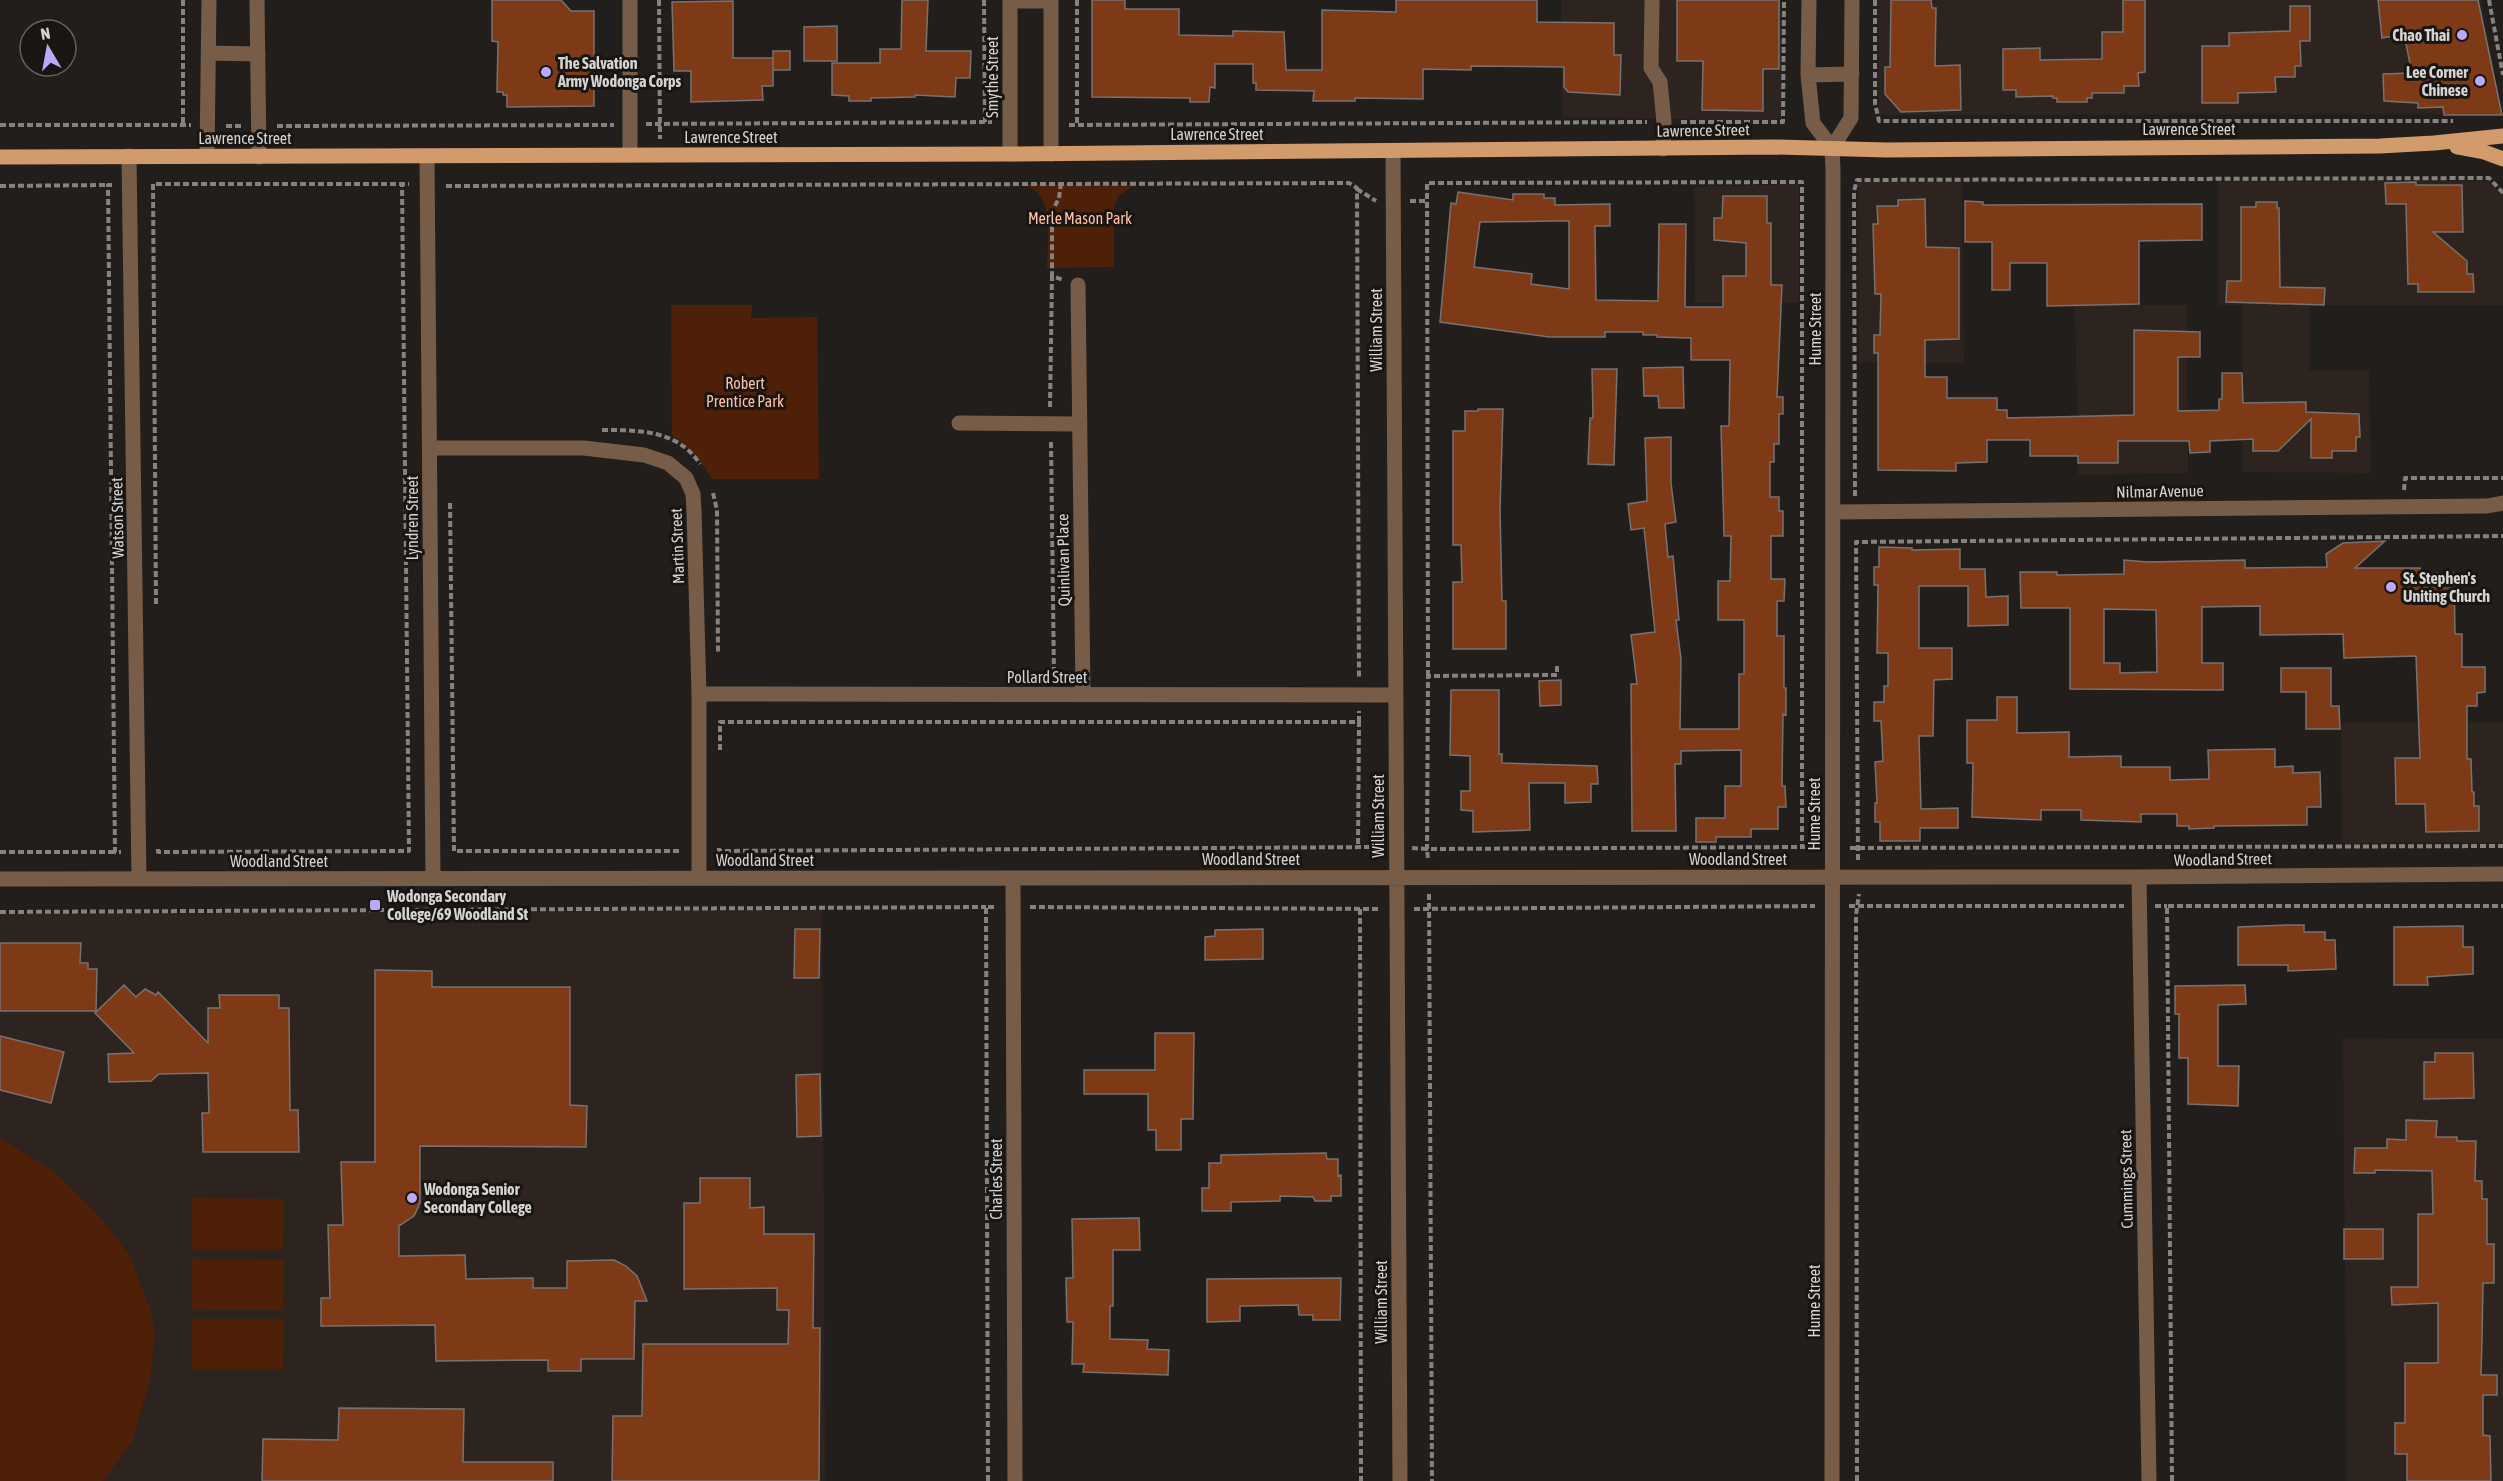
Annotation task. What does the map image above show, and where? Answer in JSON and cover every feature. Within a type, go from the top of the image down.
[{"type":"main road","name":"Lawrence Street","points":[[0,157],[1051,154],[1832,148],[1886,150],[2434,143],[2503,136]]},
{"type":"main road","name":"Lawrence Street","points":[[2434,143],[2484,152],[2503,159]]},
{"type":"street","points":[[207,156],[209,0]]},
{"type":"street","points":[[257,0],[259,156]]},
{"type":"street","points":[[630,0],[630,155]]},
{"type":"street","points":[[1652,0],[1651,68],[1660,82],[1664,122],[1663,149]]},
{"type":"street","points":[[1809,0],[1808,75],[1813,123],[1832,148],[1851,118],[1852,0]]},
{"type":"street","points":[[1010,1],[1051,1],[1051,154]]},
{"type":"street","name":"Smythe Street","points":[[1010,1],[1010,154]]},
{"type":"street","points":[[209,53],[258,54]]},
{"type":"street","points":[[1808,75],[1852,74]]},
{"type":"street","name":"Hume Street","points":[[1832,148],[1832,1481]]},
{"type":"street","name":"William Street","points":[[1393,151],[1400,1481]]},
{"type":"street","name":"Watson Street","points":[[129,156],[139,879]]},
{"type":"street","name":"Lyndren Street","points":[[427,156],[433,879]]},
{"type":"street","name":"Quinlivan Place","points":[[1078,285],[1083,695]]},
{"type":"street","points":[[959,423],[1080,424]]},
{"type":"street","name":"Martin Street","points":[[430,448],[584,448],[645,455],[668,463],[686,478],[693,494],[694,511],[699,694],[699,878]]},
{"type":"street","name":"Nilmar Avenue","points":[[1833,512],[2487,506],[2503,503]]},
{"type":"street","name":"Nilmar Avenue","points":[[2487,506],[2503,510]]},
{"type":"street","name":"Pollard Street","points":[[699,694],[1395,695]]},
{"type":"street","name":"Woodland Street","points":[[0,879],[2139,877],[2503,874]]},
{"type":"street","name":"Cummings Street","points":[[2139,877],[2149,1481]]},
{"type":"street","name":"Charles Street","points":[[1013,878],[1015,1481]]},
{"type":"path","points":[[183,0],[183,126]]},
{"type":"path","points":[[659,0],[660,124]]},
{"type":"path","points":[[984,0],[985,122]]},
{"type":"path","points":[[1077,0],[1077,126]]},
{"type":"path","points":[[1783,122],[1784,0]]},
{"type":"path","points":[[1875,0],[1875,103],[1879,121],[2417,121]]},
{"type":"path","points":[[2489,0],[2503,75]]},
{"type":"path","points":[[1051,121],[1077,126],[1538,122]]},
{"type":"path","points":[[0,125],[259,127],[1010,122]]},
{"type":"path","points":[[1857,1481],[1856,915],[1859,906],[1854,191],[1857,180],[2489,178],[2503,193]]},
{"type":"path","points":[[1427,849],[1427,183],[1802,182],[1802,847]]},
{"type":"path","points":[[1057,723],[1050,424],[1052,212],[1059,198],[1061,183]]},
{"type":"path","points":[[156,614],[153,184],[1349,183],[1357,188],[1360,695],[1358,848]]},
{"type":"path","points":[[158,840],[158,852],[409,851],[402,184]]},
{"type":"path","points":[[0,186],[108,185]]},
{"type":"path","points":[[446,185],[446,196]]},
{"type":"path","points":[[1052,276],[1078,285]]},
{"type":"path","points":[[590,430],[637,430],[667,436],[688,449],[702,468]]},
{"type":"path","points":[[2403,506],[2404,478],[2503,478]]},
{"type":"path","points":[[711,484],[717,510],[718,655]]},
{"type":"path","points":[[450,495],[454,851],[1396,846],[1427,849],[2503,846]]},
{"type":"path","points":[[1856,542],[2503,536]]},
{"type":"path","points":[[1428,676],[1557,675],[1557,666]]},
{"type":"path","points":[[720,757],[722,694]]},
{"type":"path","points":[[720,722],[1359,722]]},
{"type":"path","points":[[719,839],[719,851]]},
{"type":"path","points":[[0,852],[115,852]]},
{"type":"path","points":[[0,912],[1013,906],[1397,909],[2139,905],[2503,906]]},
{"type":"path","points":[[2167,906],[2172,1481]]},
{"type":"path","points":[[986,907],[988,1481]]},
{"type":"path","points":[[1429,908],[1432,1481]]},
{"type":"path","points":[[1360,909],[1360,1481]]},
{"type":"shaded area","points":[[1561,0],[1781,0],[1782,121],[1562,117]]},
{"type":"shaded area","points":[[1879,0],[2481,0],[2502,114],[1879,115]]},
{"type":"shaded area","points":[[2218,181],[2487,181],[2503,196],[2503,305],[2309,305],[2310,371],[2369,371],[2371,473],[2243,472],[2243,305],[2218,305]]},
{"type":"shaded area","points":[[1858,182],[1962,182],[1964,363],[1859,362]]},
{"type":"shaded area","points":[[1799,184],[1799,303],[1695,303],[1694,187]]},
{"type":"shaded area","points":[[2075,305],[2187,305],[2188,473],[2078,475]]},
{"type":"shaded area","points":[[2341,722],[2503,722],[2503,843],[2342,843]]},
{"type":"shaded area","name":"Wodonga Senior Secondary College","points":[[822,910],[825,1481],[0,1481],[0,914]]},
{"type":"shaded area","points":[[2343,1038],[2503,1039],[2503,1481],[2347,1481]]},
{"type":"green space","name":"Merle Mason Park","points":[[1020,184],[1134,185],[1118,197],[1114,207],[1114,267],[1047,268],[1048,218],[1045,206],[1040,196],[1032,188]]},
{"type":"green space","name":"Robert Prentice Park","points":[[671,305],[752,305],[751,318],[817,317],[819,479],[712,479],[695,455],[672,435]]},
{"type":"green space","points":[[0,1138],[52,1170],[97,1213],[130,1256],[150,1309],[155,1334],[150,1380],[132,1442],[103,1481],[0,1481]]},
{"type":"green space","points":[[192,1198],[284,1199],[283,1249],[192,1249]]},
{"type":"green space","points":[[192,1259],[284,1260],[283,1310],[192,1309]]},
{"type":"green space","points":[[192,1319],[284,1319],[283,1369],[192,1369]]},
{"type":"building","name":"The Salvation Army Wodonga Corps","points":[[492,0],[561,0],[571,11],[594,11],[594,106],[507,107],[507,95],[497,92],[498,42],[492,41]]},
{"type":"building","points":[[902,0],[928,0],[926,51],[971,51],[970,78],[956,78],[955,97],[915,95],[915,97],[871,98],[871,101],[849,101],[849,96],[832,95],[832,63],[880,63],[880,49],[901,49]]},
{"type":"building","points":[[1092,0],[1125,0],[1125,9],[1179,9],[1179,35],[1233,36],[1233,31],[1284,32],[1286,70],[1322,70],[1322,10],[1396,12],[1396,0],[1537,0],[1537,22],[1614,23],[1614,55],[1621,55],[1620,95],[1568,92],[1564,87],[1564,67],[1471,66],[1471,70],[1423,69],[1423,99],[1355,98],[1355,101],[1313,101],[1314,91],[1256,90],[1256,83],[1253,83],[1253,64],[1215,64],[1215,88],[1210,87],[1209,102],[1190,102],[1190,98],[1092,97]]},
{"type":"building","points":[[1677,0],[1779,0],[1779,69],[1763,69],[1763,111],[1702,110],[1703,61],[1677,61]]},
{"type":"building","points":[[1891,0],[1931,0],[1932,8],[1936,8],[1935,66],[1960,65],[1961,110],[1901,112],[1885,94],[1885,67],[1890,67]]},
{"type":"building","points":[[2123,0],[2145,0],[2145,72],[2138,73],[2139,86],[2124,86],[2124,93],[2092,93],[2092,98],[2087,98],[2087,102],[2057,102],[2057,98],[2053,96],[2016,97],[2016,90],[2003,90],[2003,49],[2040,48],[2040,60],[2102,59],[2102,32],[2123,32]]},
{"type":"building","points":[[2378,0],[2478,0],[2502,115],[2444,115],[2443,107],[2418,108],[2418,103],[2384,101],[2383,74],[2412,73],[2404,34],[2382,38]]},
{"type":"building","points":[[733,1],[733,58],[773,58],[773,86],[762,86],[763,100],[691,102],[691,71],[674,71],[672,2]]},
{"type":"building","points":[[2290,6],[2310,6],[2310,41],[2300,41],[2301,66],[2295,66],[2295,77],[2275,77],[2276,92],[2238,93],[2238,103],[2202,103],[2202,46],[2229,46],[2229,33],[2290,31]]},
{"type":"building","points":[[837,26],[837,61],[804,61],[804,27]]},
{"type":"building","points":[[773,51],[790,51],[790,70],[773,70]]},
{"type":"building","points":[[2416,182],[2416,185],[2462,185],[2463,232],[2433,232],[2467,261],[2467,274],[2473,274],[2474,292],[2418,292],[2418,284],[2408,284],[2406,204],[2386,204],[2385,183]]},
{"type":"building","points":[[1458,192],[1513,200],[1513,194],[1544,194],[1544,198],[1555,198],[1555,205],[1610,204],[1610,226],[1595,226],[1596,300],[1658,301],[1659,224],[1686,224],[1685,307],[1723,307],[1723,276],[1746,276],[1746,243],[1714,240],[1714,218],[1722,218],[1723,196],[1767,196],[1767,223],[1771,223],[1771,285],[1782,285],[1777,397],[1783,397],[1783,414],[1779,414],[1779,444],[1774,444],[1774,462],[1770,462],[1770,497],[1779,497],[1779,511],[1783,511],[1783,536],[1771,536],[1771,579],[1785,579],[1784,601],[1777,601],[1777,636],[1784,636],[1786,715],[1783,714],[1782,786],[1785,786],[1786,807],[1778,807],[1778,829],[1751,829],[1751,837],[1716,837],[1716,842],[1696,842],[1696,818],[1725,818],[1725,786],[1741,786],[1741,750],[1681,751],[1681,764],[1675,764],[1676,831],[1632,831],[1631,684],[1637,684],[1631,635],[1655,632],[1644,528],[1631,530],[1628,504],[1647,501],[1645,438],[1671,437],[1671,483],[1676,522],[1665,524],[1668,557],[1673,556],[1679,620],[1676,620],[1681,659],[1680,729],[1739,729],[1739,674],[1744,674],[1744,620],[1718,620],[1718,581],[1730,581],[1731,536],[1724,536],[1721,426],[1729,426],[1730,360],[1691,360],[1691,338],[1657,337],[1657,335],[1643,335],[1643,332],[1605,332],[1605,337],[1549,337],[1440,322],[1451,203],[1456,204]],"holes":[[[1569,221],[1569,289],[1531,284],[1532,274],[1474,267],[1480,222]]]},
{"type":"building","points":[[1925,199],[1926,247],[1959,248],[1959,339],[1925,340],[1925,377],[1947,377],[1947,398],[1997,398],[1997,410],[2007,410],[2007,418],[2134,415],[2134,330],[2200,332],[2200,357],[2178,357],[2178,411],[2219,410],[2219,399],[2222,399],[2222,373],[2242,373],[2243,403],[2306,402],[2306,412],[2359,414],[2360,437],[2356,437],[2356,451],[2332,451],[2332,458],[2311,458],[2311,419],[2278,451],[2253,451],[2253,439],[2210,441],[2210,452],[2190,453],[2189,441],[2118,441],[2118,463],[2078,463],[2078,456],[2030,456],[2030,440],[1987,440],[1987,462],[1956,463],[1956,471],[1878,470],[1878,353],[1874,353],[1874,335],[1880,335],[1881,294],[1875,294],[1873,224],[1878,224],[1877,206],[1898,206],[1898,200]]},
{"type":"building","points":[[1965,201],[1983,202],[1983,205],[2202,204],[2202,240],[2139,241],[2139,304],[2047,306],[2047,263],[2010,263],[2010,290],[1992,290],[1992,242],[1965,242]]},
{"type":"building","points":[[2256,202],[2277,202],[2277,208],[2279,208],[2280,287],[2325,288],[2324,305],[2226,302],[2227,281],[2241,281],[2241,207],[2256,207]]},
{"type":"building","points":[[1683,367],[1684,408],[1659,408],[1658,396],[1644,396],[1643,368]]},
{"type":"building","points":[[1592,369],[1617,369],[1614,465],[1588,464],[1590,418],[1593,418]]},
{"type":"building","points":[[1478,409],[1503,409],[1500,510],[1502,601],[1506,601],[1506,649],[1453,649],[1453,582],[1462,582],[1461,545],[1453,545],[1453,431],[1465,431],[1465,411],[1478,411]]},
{"type":"building","points":[[2385,541],[2355,568],[2420,568],[2422,573],[2454,573],[2455,634],[2462,634],[2462,667],[2485,667],[2485,692],[2477,693],[2477,706],[2467,706],[2467,759],[2471,759],[2474,806],[2479,806],[2479,831],[2426,832],[2425,804],[2396,804],[2395,758],[2420,758],[2416,656],[2344,658],[2343,634],[2260,635],[2260,606],[2202,607],[2202,663],[2223,663],[2223,690],[2070,689],[2070,608],[2021,608],[2020,572],[2057,572],[2057,575],[2124,574],[2124,560],[2148,562],[2245,560],[2245,568],[2327,567],[2326,554],[2343,543]],"holes":[[[2104,609],[2156,610],[2157,672],[2120,673],[2120,663],[2104,663]]]},
{"type":"building","points":[[1879,547],[1912,548],[1912,550],[1960,549],[1960,569],[1985,569],[1986,597],[2008,596],[2008,625],[1968,626],[1968,586],[1919,586],[1919,648],[1952,648],[1952,679],[1934,680],[1933,736],[1919,736],[1921,809],[1958,808],[1958,828],[1920,828],[1920,841],[1880,841],[1880,822],[1875,822],[1875,803],[1877,803],[1875,762],[1883,761],[1881,721],[1874,721],[1874,702],[1884,702],[1884,686],[1888,686],[1888,653],[1877,653],[1878,585],[1874,585],[1874,567],[1879,567]]},
{"type":"building","points":[[2281,668],[2331,668],[2331,706],[2339,706],[2340,729],[2306,729],[2306,692],[2281,692]]},
{"type":"building","points":[[1561,680],[1561,705],[1540,706],[1539,681]]},
{"type":"building","points":[[1451,690],[1499,690],[1499,754],[1502,754],[1502,763],[1597,766],[1598,784],[1591,784],[1591,802],[1565,803],[1565,783],[1529,783],[1530,830],[1473,832],[1473,811],[1461,810],[1461,791],[1470,791],[1470,756],[1450,755]]},
{"type":"building","points":[[1997,697],[2017,697],[2017,733],[2069,732],[2069,757],[2121,756],[2121,767],[2170,767],[2170,780],[2209,779],[2208,750],[2275,749],[2275,767],[2293,766],[2293,773],[2320,772],[2321,807],[2307,807],[2307,825],[2214,826],[2214,828],[2189,829],[2189,826],[2177,826],[2177,814],[2141,814],[2141,822],[2081,820],[2081,810],[2041,810],[2041,820],[1972,817],[1973,763],[1967,763],[1967,720],[1997,720]]},
{"type":"building","points":[[2304,925],[2304,932],[2325,932],[2325,940],[2335,940],[2336,969],[2288,971],[2288,965],[2238,965],[2238,927]]},
{"type":"building","points":[[2463,926],[2463,947],[2473,947],[2473,974],[2427,977],[2428,985],[2394,985],[2394,927]]},
{"type":"building","points":[[795,929],[820,929],[819,978],[794,978]]},
{"type":"building","points":[[1263,929],[1263,959],[1205,960],[1205,937],[1215,936],[1215,930]]},
{"type":"building","points":[[0,943],[81,943],[80,963],[88,963],[88,969],[97,969],[96,1011],[0,1011]]},
{"type":"building","points":[[375,970],[432,971],[432,987],[570,987],[570,1105],[587,1106],[586,1147],[420,1146],[420,1203],[414,1216],[399,1226],[399,1256],[465,1255],[466,1279],[533,1278],[533,1288],[567,1288],[567,1261],[614,1260],[626,1266],[637,1276],[647,1301],[635,1301],[634,1359],[581,1359],[581,1371],[548,1371],[548,1360],[436,1361],[435,1325],[321,1326],[321,1298],[330,1298],[328,1225],[343,1225],[341,1162],[375,1162]]},
{"type":"building","points":[[124,985],[136,997],[145,989],[156,995],[158,992],[208,1043],[208,1008],[220,1008],[219,995],[279,995],[279,1008],[289,1008],[290,1110],[298,1110],[299,1152],[203,1152],[202,1113],[209,1113],[208,1073],[159,1074],[151,1081],[109,1082],[108,1054],[134,1053],[95,1013]]},
{"type":"building","points":[[2245,985],[2246,1004],[2218,1005],[2218,1066],[2239,1066],[2238,1106],[2188,1104],[2188,1058],[2179,1058],[2179,1014],[2175,1014],[2175,986]]},
{"type":"building","points":[[1155,1033],[1194,1033],[1193,1119],[1181,1119],[1181,1150],[1156,1150],[1156,1130],[1148,1130],[1148,1094],[1084,1094],[1084,1070],[1155,1070]]},
{"type":"building","points":[[0,1036],[64,1052],[51,1103],[0,1090]]},
{"type":"building","points":[[2435,1053],[2473,1053],[2474,1098],[2424,1099],[2424,1062],[2435,1062]]},
{"type":"building","points":[[820,1074],[821,1136],[797,1137],[796,1075]]},
{"type":"building","points":[[2406,1120],[2437,1121],[2436,1137],[2457,1137],[2457,1141],[2476,1141],[2475,1181],[2482,1181],[2482,1199],[2487,1199],[2487,1244],[2494,1244],[2494,1283],[2483,1283],[2481,1375],[2497,1375],[2497,1395],[2483,1395],[2483,1435],[2490,1436],[2491,1481],[2407,1481],[2407,1454],[2395,1454],[2395,1423],[2405,1423],[2405,1363],[2438,1363],[2438,1303],[2392,1305],[2391,1287],[2418,1287],[2418,1214],[2433,1214],[2432,1171],[2375,1170],[2375,1173],[2354,1173],[2355,1148],[2387,1148],[2387,1139],[2406,1140]]},
{"type":"building","points":[[1326,1153],[1327,1159],[1338,1159],[1338,1176],[1341,1175],[1341,1196],[1331,1196],[1331,1201],[1315,1201],[1313,1197],[1280,1196],[1280,1201],[1231,1202],[1231,1211],[1202,1211],[1202,1188],[1209,1188],[1209,1163],[1221,1163],[1221,1155]]},
{"type":"building","points":[[700,1178],[750,1178],[750,1208],[764,1207],[764,1234],[814,1234],[813,1328],[820,1328],[819,1481],[612,1481],[613,1416],[642,1416],[643,1344],[788,1344],[789,1310],[777,1310],[777,1288],[684,1289],[684,1203],[700,1203]]},
{"type":"building","points":[[1139,1218],[1140,1250],[1113,1250],[1113,1306],[1110,1306],[1110,1339],[1148,1340],[1147,1349],[1169,1350],[1168,1375],[1083,1372],[1084,1364],[1072,1364],[1073,1322],[1067,1322],[1066,1278],[1073,1278],[1072,1219]]},
{"type":"building","points":[[2344,1229],[2383,1229],[2383,1259],[2344,1259]]},
{"type":"building","points":[[1341,1278],[1340,1320],[1313,1320],[1313,1315],[1299,1315],[1298,1305],[1240,1306],[1240,1321],[1207,1322],[1207,1279]]},
{"type":"building","points":[[339,1408],[464,1409],[463,1462],[553,1462],[553,1481],[262,1481],[263,1439],[338,1440]]},
{"type":"place","name":"Chao Thai","points":[[2462,35]]},
{"type":"place","name":"The Salvation Army Wodonga Corps","points":[[546,72]]},
{"type":"place","name":"Lee Corner Chinese","points":[[2480,81]]},
{"type":"place","name":"St. Stephen's Uniting Church","points":[[2391,587]]},
{"type":"place","name":"Wodonga Secondary College/69 Woodland St","points":[[375,905]]},
{"type":"place","name":"Wodonga Senior Secondary College","points":[[412,1198]]}]
